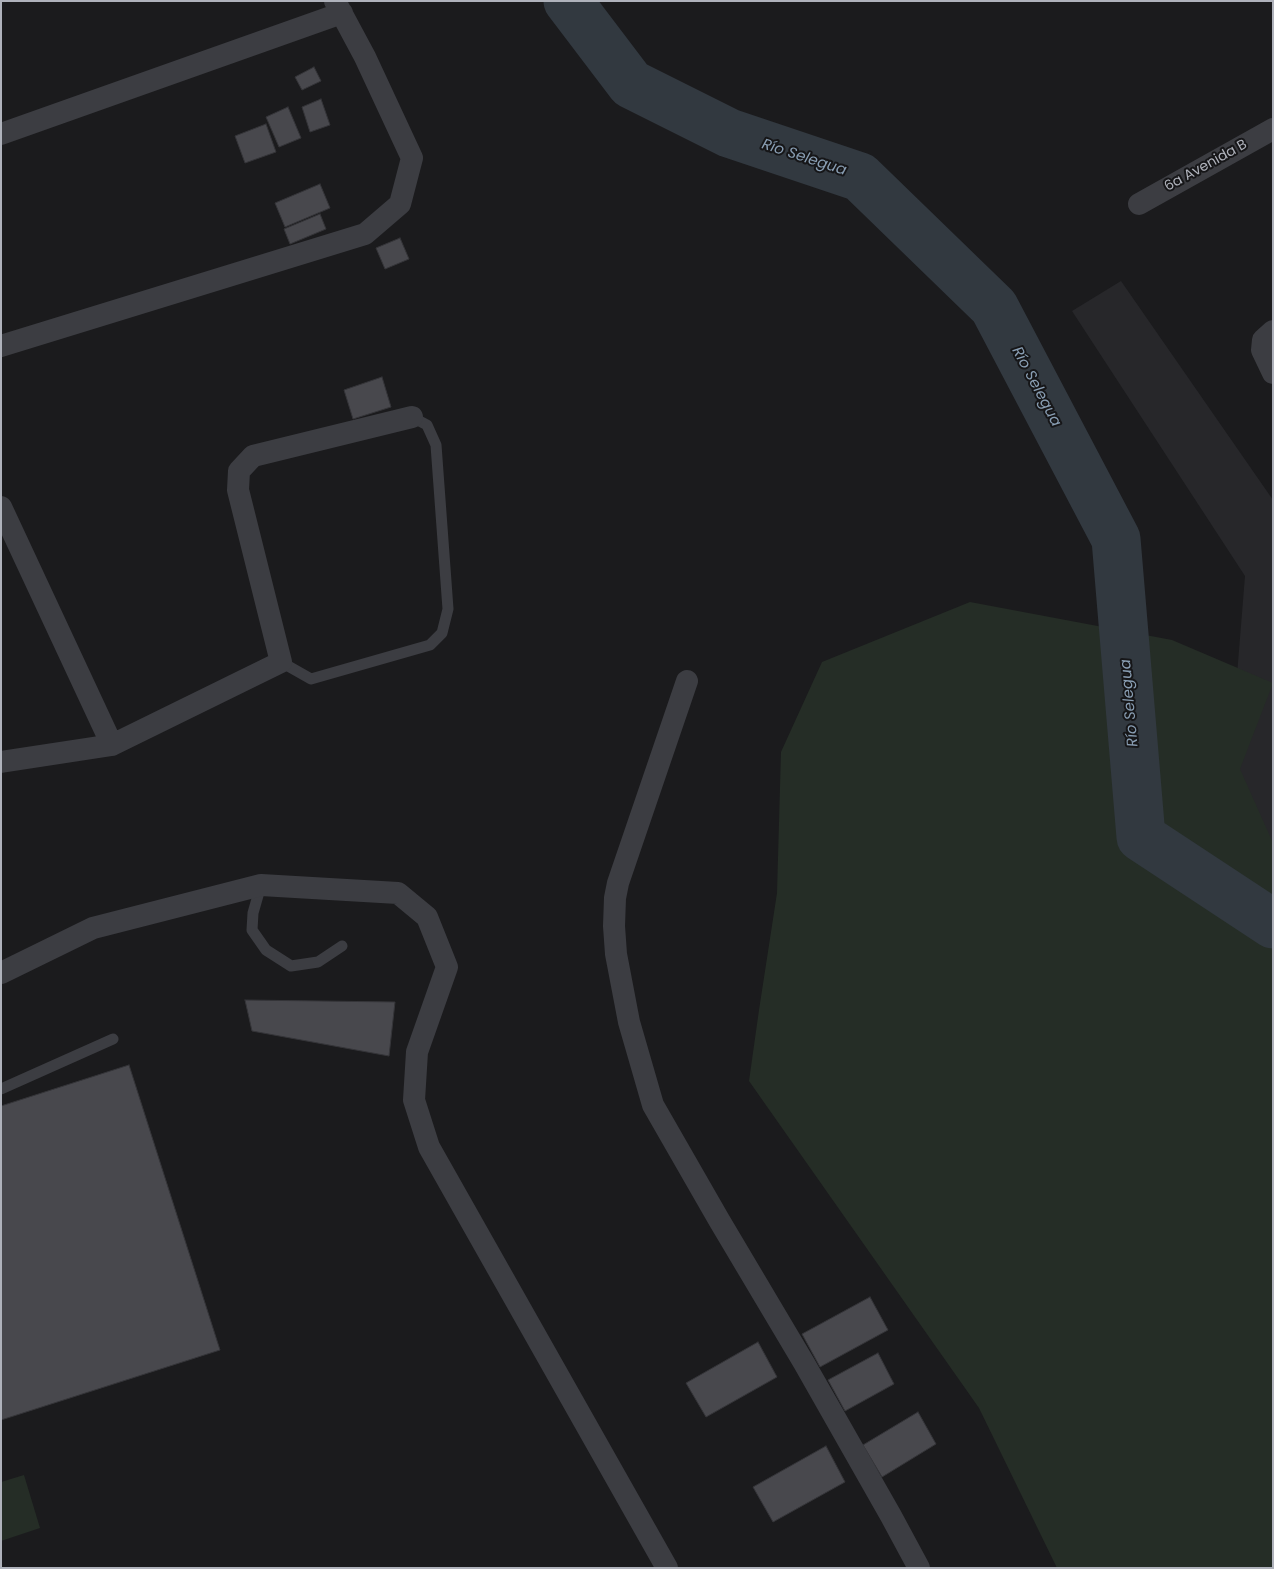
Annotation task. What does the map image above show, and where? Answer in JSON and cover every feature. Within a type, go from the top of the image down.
[{"type":"street","points":[[1,134],[339,7],[365,57],[412,158],[400,204],[365,234],[1,346]]},
{"type":"street","name":"6a Avenida B","points":[[1139,204],[1273,129]]},
{"type":"street","points":[[1272,331],[1263,340],[1262,350],[1273,373]]},
{"type":"street","points":[[1,762],[112,745],[281,662],[238,490],[239,471],[253,456],[412,417]]},
{"type":"street","points":[[1,507],[112,745]]},
{"type":"street","points":[[687,681],[618,883],[615,898],[614,926],[616,954],[628,1022],[653,1105],[815,1383],[919,1568]]},
{"type":"street","points":[[1,973],[93,928],[261,886],[398,893],[427,917],[447,967],[417,1052],[414,1100],[429,1147],[667,1568]]},
{"type":"lane","points":[[281,662],[311,679],[430,644],[442,633],[448,609],[436,445],[427,425],[412,417]]},
{"type":"lane","points":[[261,886],[253,913],[252,930],[266,950],[292,966],[318,962],[342,946]]},
{"type":"lane","points":[[1,1089],[113,1039]]},
{"type":"shaded area","points":[[1121,281],[1273,500],[1273,886],[1247,855],[1232,737],[1245,576],[1072,311]]},
{"type":"shaded area","points":[[970,602],[1172,640],[1273,683],[1240,769],[1273,843],[1273,1568],[1057,1568],[979,1408],[749,1081],[777,893],[781,752],[822,662]]},
{"type":"shaded area","points":[[24,1475],[40,1528],[1,1541],[1,1482]]},
{"type":"building","points":[[314,67],[321,81],[302,90],[295,77]]},
{"type":"building","points":[[321,99],[330,125],[310,132],[302,107]]},
{"type":"building","points":[[288,107],[301,138],[279,147],[266,117]]},
{"type":"building","points":[[266,124],[276,152],[245,163],[235,136]]},
{"type":"building","points":[[320,184],[330,208],[285,227],[275,203]]},
{"type":"building","points":[[320,214],[326,229],[290,244],[284,229]]},
{"type":"building","points":[[400,238],[409,259],[385,269],[376,248]]},
{"type":"building","points":[[382,377],[391,407],[353,419],[344,390]]},
{"type":"building","points":[[245,1000],[395,1002],[389,1056],[252,1031]]},
{"type":"building","points":[[129,1065],[220,1350],[1,1420],[1,1106]]},
{"type":"building","points":[[870,1297],[888,1330],[820,1367],[802,1334]]},
{"type":"building","points":[[758,1342],[777,1377],[706,1417],[686,1383]]},
{"type":"building","points":[[878,1353],[894,1384],[845,1411],[828,1380]]},
{"type":"building","points":[[918,1412],[936,1444],[882,1477],[863,1445]]},
{"type":"building","points":[[826,1446],[845,1482],[773,1522],[753,1487]]},
{"type":"waterway","name":"Río Selegua","points":[[568,1],[631,84],[729,133],[860,177],[994,307],[1116,539],[1141,837],[1273,924]]}]
